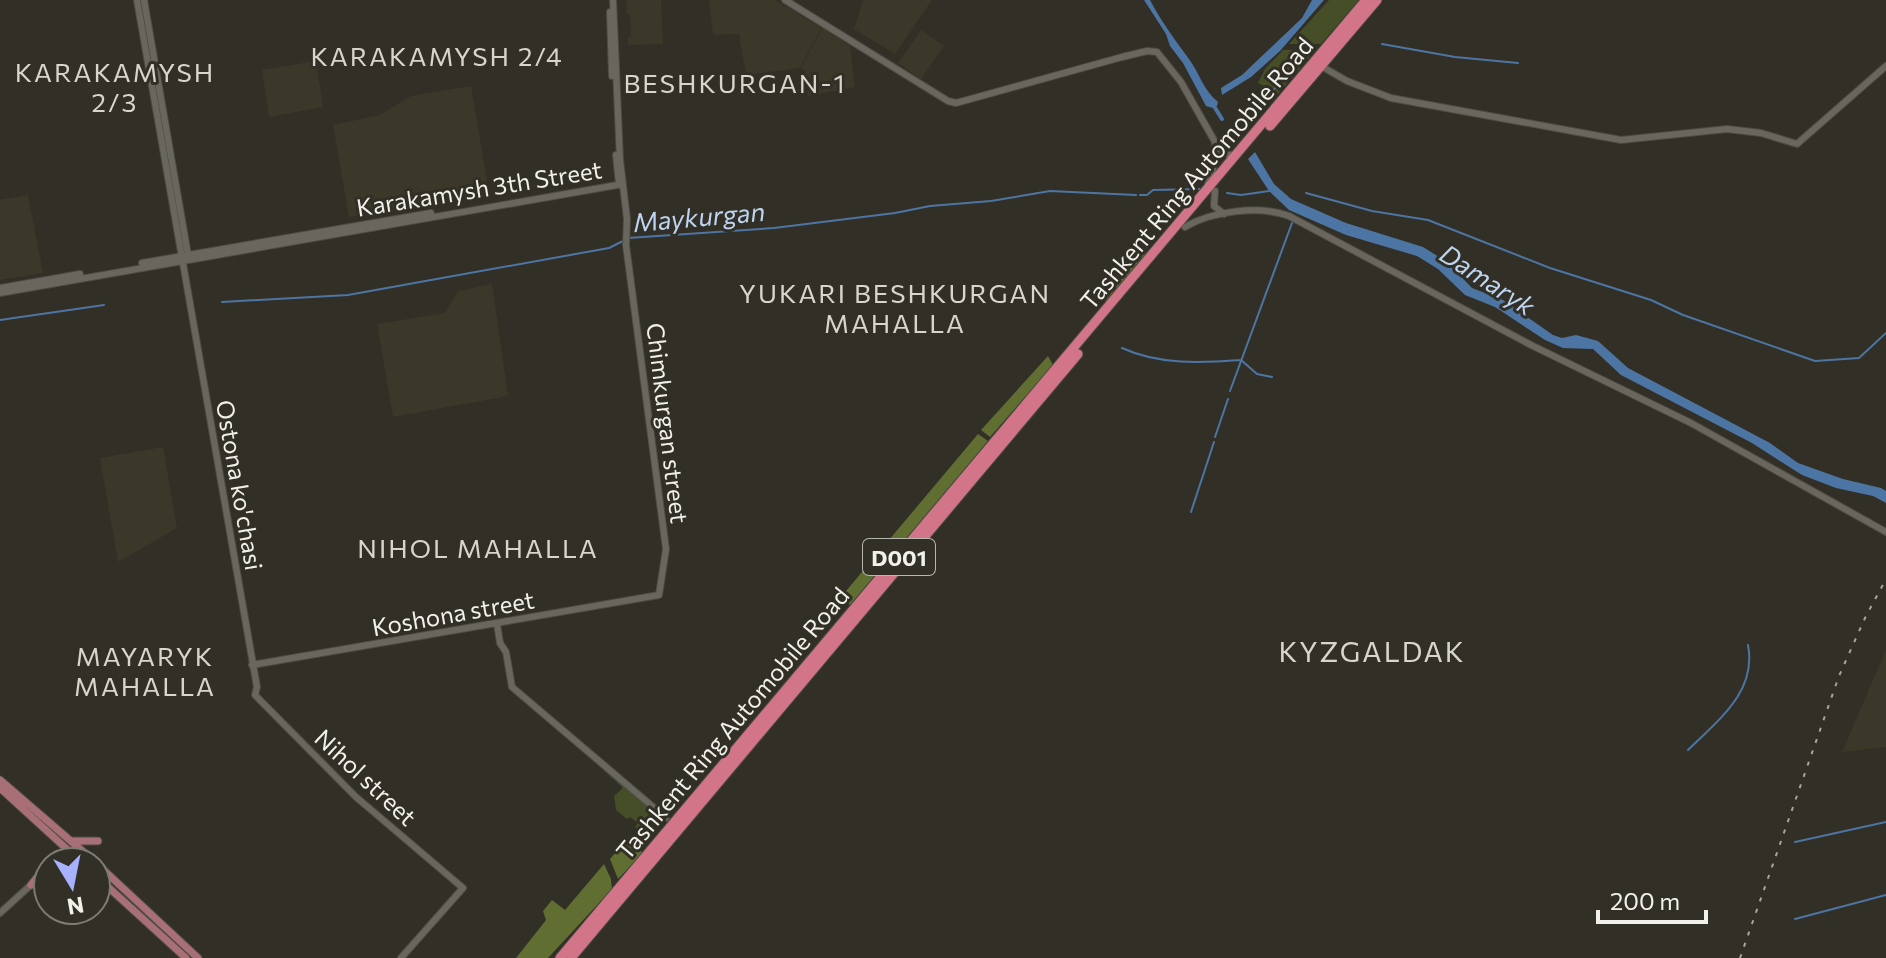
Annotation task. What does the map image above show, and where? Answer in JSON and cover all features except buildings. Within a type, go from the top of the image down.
[{"type":"highway","name":"Tashkent Ring Automobile Road","points":[[1253,142],[1311,78],[1318,64],[1329,56],[1373,0]]},
{"type":"highway","name":"Tashkent Ring Automobile Road","points":[[566,957],[1068,362],[1203,197],[1373,0]]},
{"type":"highway","name":"Tashkent Ring Automobile Road","points":[[1162,249],[1185,227],[1240,157]]},
{"type":"highway","name":"Tashkent Ring Automobile Road","points":[[566,957],[679,817],[727,766]]},
{"type":"highway","points":[[667,832],[666,818],[679,817]]},
{"type":"main road","points":[[0,780],[68,846]]},
{"type":"main road","points":[[0,788],[11,793],[18,804],[66,846]]},
{"type":"main road","points":[[18,804],[42,820],[68,846]]},
{"type":"main road","points":[[45,829],[56,846]]},
{"type":"main road","points":[[81,846],[98,841]]},
{"type":"main road","points":[[112,878],[196,958]]},
{"type":"main road","points":[[112,885],[142,907]]},
{"type":"main road","points":[[112,889],[186,958]]},
{"type":"main road","points":[[126,903],[157,927],[162,925]]},
{"type":"main road","points":[[163,937],[173,940],[196,958]]},
{"type":"street","points":[[137,0],[142,10]]},
{"type":"street","points":[[142,10],[144,0]]},
{"type":"street","name":"Chimkurgan street","points":[[611,0],[621,184],[627,219],[625,239],[666,549],[659,595]]},
{"type":"street","points":[[785,0],[952,102],[962,103],[1122,57],[1155,51],[1170,65],[1225,154],[1240,157]]},
{"type":"street","name":"Ostona ko'chasi","points":[[142,10],[257,687]]},
{"type":"street","points":[[1329,56],[1335,76]]},
{"type":"street","points":[[1318,64],[1335,76],[1412,103],[1621,140],[1727,129],[1761,133],[1797,144],[1886,66]]},
{"type":"street","points":[[1311,78],[1335,76]]},
{"type":"street","points":[[1203,197],[1213,170],[1215,140]]},
{"type":"street","name":"Karakamysh 3th Street","points":[[0,290],[621,184]]},
{"type":"street","points":[[1215,191],[1214,208],[1228,214]]},
{"type":"street","points":[[1185,227],[1196,221],[1228,214],[1263,210],[1289,216],[1531,345],[1677,416],[1886,532]]},
{"type":"street","name":"Koshona street","points":[[252,665],[659,595]]},
{"type":"street","points":[[497,624],[512,687],[666,818]]},
{"type":"street","name":"Nihol street","points":[[257,687],[255,696],[356,797],[463,888],[401,958]]},
{"type":"street","points":[[0,913],[31,885]]},
{"type":"shaded area","points":[[626,0],[661,0],[663,44],[628,45],[628,37],[631,37],[630,14],[627,14]]},
{"type":"shaded area","points":[[709,0],[775,0],[821,28],[800,68],[746,75],[739,34],[713,35]]},
{"type":"shaded area","points":[[863,0],[932,0],[895,54],[854,29]]},
{"type":"shaded area","points":[[822,28],[850,46],[855,87],[808,96],[805,71],[801,68]]},
{"type":"shaded area","points":[[921,30],[944,46],[921,79],[898,63]]},
{"type":"shaded area","points":[[316,61],[323,107],[269,117],[262,70]]},
{"type":"shaded area","points":[[471,86],[489,192],[349,217],[333,125],[380,115],[411,96]]},
{"type":"shaded area","points":[[28,195],[43,273],[0,280],[0,200]]},
{"type":"shaded area","points":[[492,284],[508,396],[393,417],[377,324],[445,313],[458,291]]},
{"type":"shaded area","points":[[163,447],[177,528],[118,562],[100,458]]},
{"type":"shaded area","points":[[1886,650],[1886,747],[1842,752]]},
{"type":"green space","points":[[1329,0],[1359,0],[1321,44],[1289,44]]},
{"type":"green space","points":[[1312,49],[1314,52],[1278,94],[1258,83],[1265,69],[1283,50]]},
{"type":"green space","points":[[1138,246],[1146,253],[1106,302],[1098,295]]},
{"type":"green space","points":[[1048,356],[1053,365],[990,437],[981,430]]},
{"type":"green space","points":[[978,434],[988,441],[850,605],[841,597]]},
{"type":"green space","points":[[600,764],[662,820],[663,823],[656,830],[650,834],[643,833],[635,827],[638,823],[616,810],[614,796],[623,788]]},
{"type":"green space","points":[[629,837],[643,853],[618,879],[610,859]]},
{"type":"green space","points":[[604,864],[612,889],[548,958],[516,958],[546,920],[543,911],[552,900],[565,910]]},
{"type":"water","points":[[1144,0],[1150,0],[1205,87],[1218,102],[1217,106],[1206,106]]},
{"type":"water","points":[[1312,0],[1324,0],[1280,51],[1251,77],[1222,95],[1221,88],[1242,75],[1302,18]]},
{"type":"water","points":[[1255,152],[1274,184],[1291,199],[1346,223],[1423,247],[1447,262],[1472,288],[1503,300],[1553,335],[1562,338],[1576,335],[1598,341],[1628,368],[1770,443],[1798,463],[1881,488],[1886,491],[1886,503],[1873,496],[1836,488],[1802,475],[1752,443],[1621,375],[1593,349],[1563,348],[1545,340],[1495,307],[1465,295],[1438,269],[1417,256],[1346,235],[1289,210],[1269,191],[1248,159]]},
{"type":"waterway","points":[[1382,44],[1455,57],[1518,63]]},
{"type":"waterway","points":[[1297,64],[1310,51]]},
{"type":"waterway","points":[[1258,108],[1289,72]]},
{"type":"waterway","name":"Damaryk","points":[[1212,103],[1222,119]]},
{"type":"waterway","name":"Maykurgan","points":[[1140,195],[1147,195],[1153,190],[1200,189]]},
{"type":"waterway","name":"Maykurgan","points":[[628,238],[774,228],[1050,191],[1136,195]]},
{"type":"waterway","name":"Maykurgan","points":[[1227,193],[1241,195],[1269,191]]},
{"type":"waterway","points":[[1306,193],[1372,211],[1428,220],[1550,268],[1651,300],[1683,315],[1815,361],[1859,358],[1886,333]]},
{"type":"waterway","points":[[1230,391],[1292,223]]},
{"type":"waterway","name":"Maykurgan","points":[[222,302],[348,295],[609,248],[623,241]]},
{"type":"waterway","name":"Maykurgan","points":[[0,320],[104,305]]},
{"type":"waterway","points":[[1122,348],[1165,360],[1241,360],[1257,374],[1272,377]]},
{"type":"waterway","points":[[1215,437],[1228,399]]},
{"type":"waterway","points":[[1191,512],[1214,442]]},
{"type":"waterway","points":[[1688,750],[1723,716],[1741,691],[1747,677],[1748,645]]},
{"type":"waterway","points":[[1795,842],[1886,822]]},
{"type":"waterway","points":[[1795,919],[1886,895]]},
{"type":"railway","points":[[1740,958],[1839,676],[1886,579]]},
{"type":"district","name":"KARAKAMYSH 2/4","points":[[437,55]]},
{"type":"district","name":"BESHKURGAN-1","points":[[735,82]]},
{"type":"district","name":"KARAKAMYSH 2/3","points":[[115,86]]},
{"type":"district","name":"YUKARI BESHKURGAN MAHALLA","points":[[895,307]]},
{"type":"district","name":"NIHOL MAHALLA","points":[[478,547]]},
{"type":"district","name":"KYZGALDAK","points":[[1372,651]]},
{"type":"district","name":"MAYARYK MAHALLA","points":[[145,670]]}]
